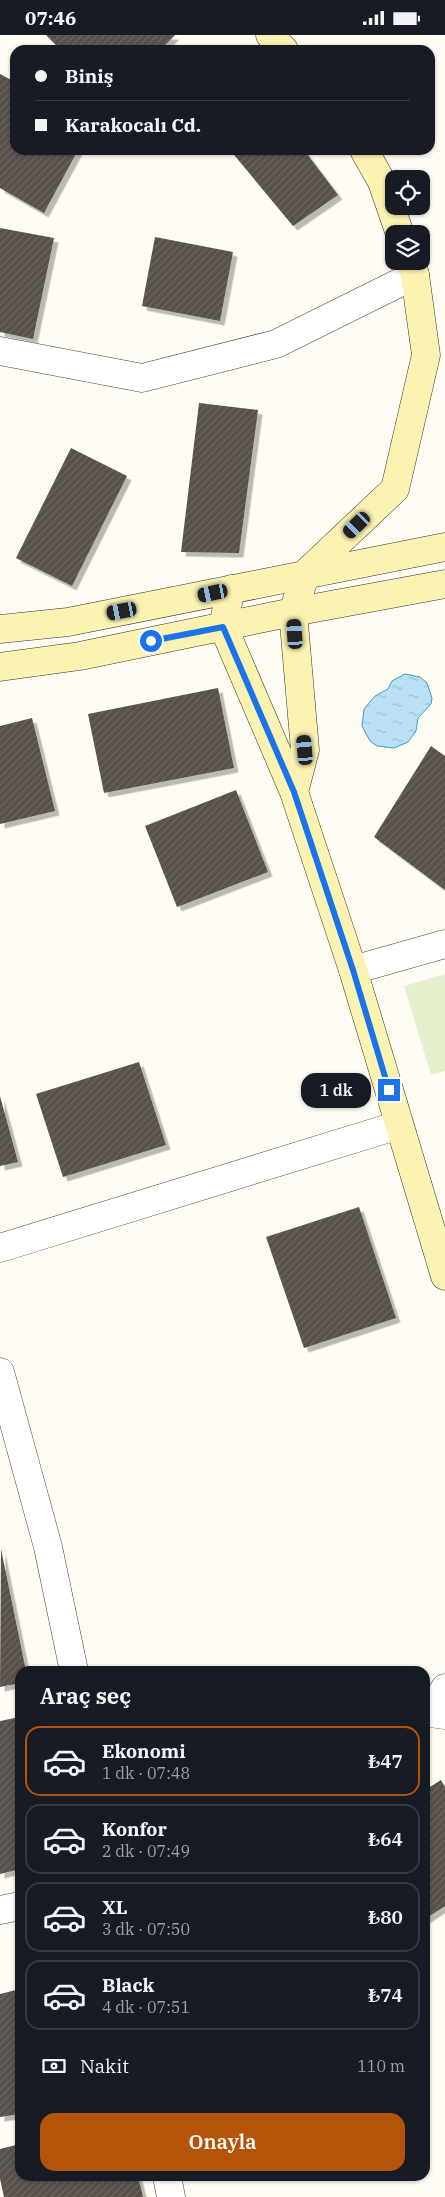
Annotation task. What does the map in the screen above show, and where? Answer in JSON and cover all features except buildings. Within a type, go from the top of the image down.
[{"type":"street","points":[[270,35],[279,45]]},
{"type":"street","points":[[367,155],[382,182],[397,225]]},
{"type":"street","points":[[0,351],[142,378],[276,344],[408,270]]},
{"type":"street","points":[[294,792],[305,750],[293,612],[306,573],[395,489],[426,355],[412,270]]},
{"type":"street","points":[[0,629],[68,622],[306,573],[445,547]]},
{"type":"street","points":[[0,667],[80,656],[293,612],[445,584]]},
{"type":"street","points":[[231,589],[223,627],[294,792],[353,970],[445,1275]]},
{"type":"street","points":[[353,970],[445,943]]},
{"type":"street","points":[[0,1248],[399,1125]]},
{"type":"street","points":[[0,1372],[48,1547],[73,1666]]},
{"type":"street","points":[[433,1715],[445,1688]]},
{"type":"street","points":[[0,1910],[15,1907]]},
{"type":"street","points":[[169,2181],[171,2197]]},
{"type":"green space","points":[[445,974],[445,1071],[431,1075],[404,986]]},
{"type":"water","points":[[405,674],[420,677],[427,683],[432,698],[431,704],[418,718],[416,731],[408,742],[394,748],[377,746],[370,741],[362,726],[364,709],[375,696],[388,689],[392,681]]},
{"type":"route","points":[[151,641],[223,627],[294,792],[353,970],[389,1090]]}]
